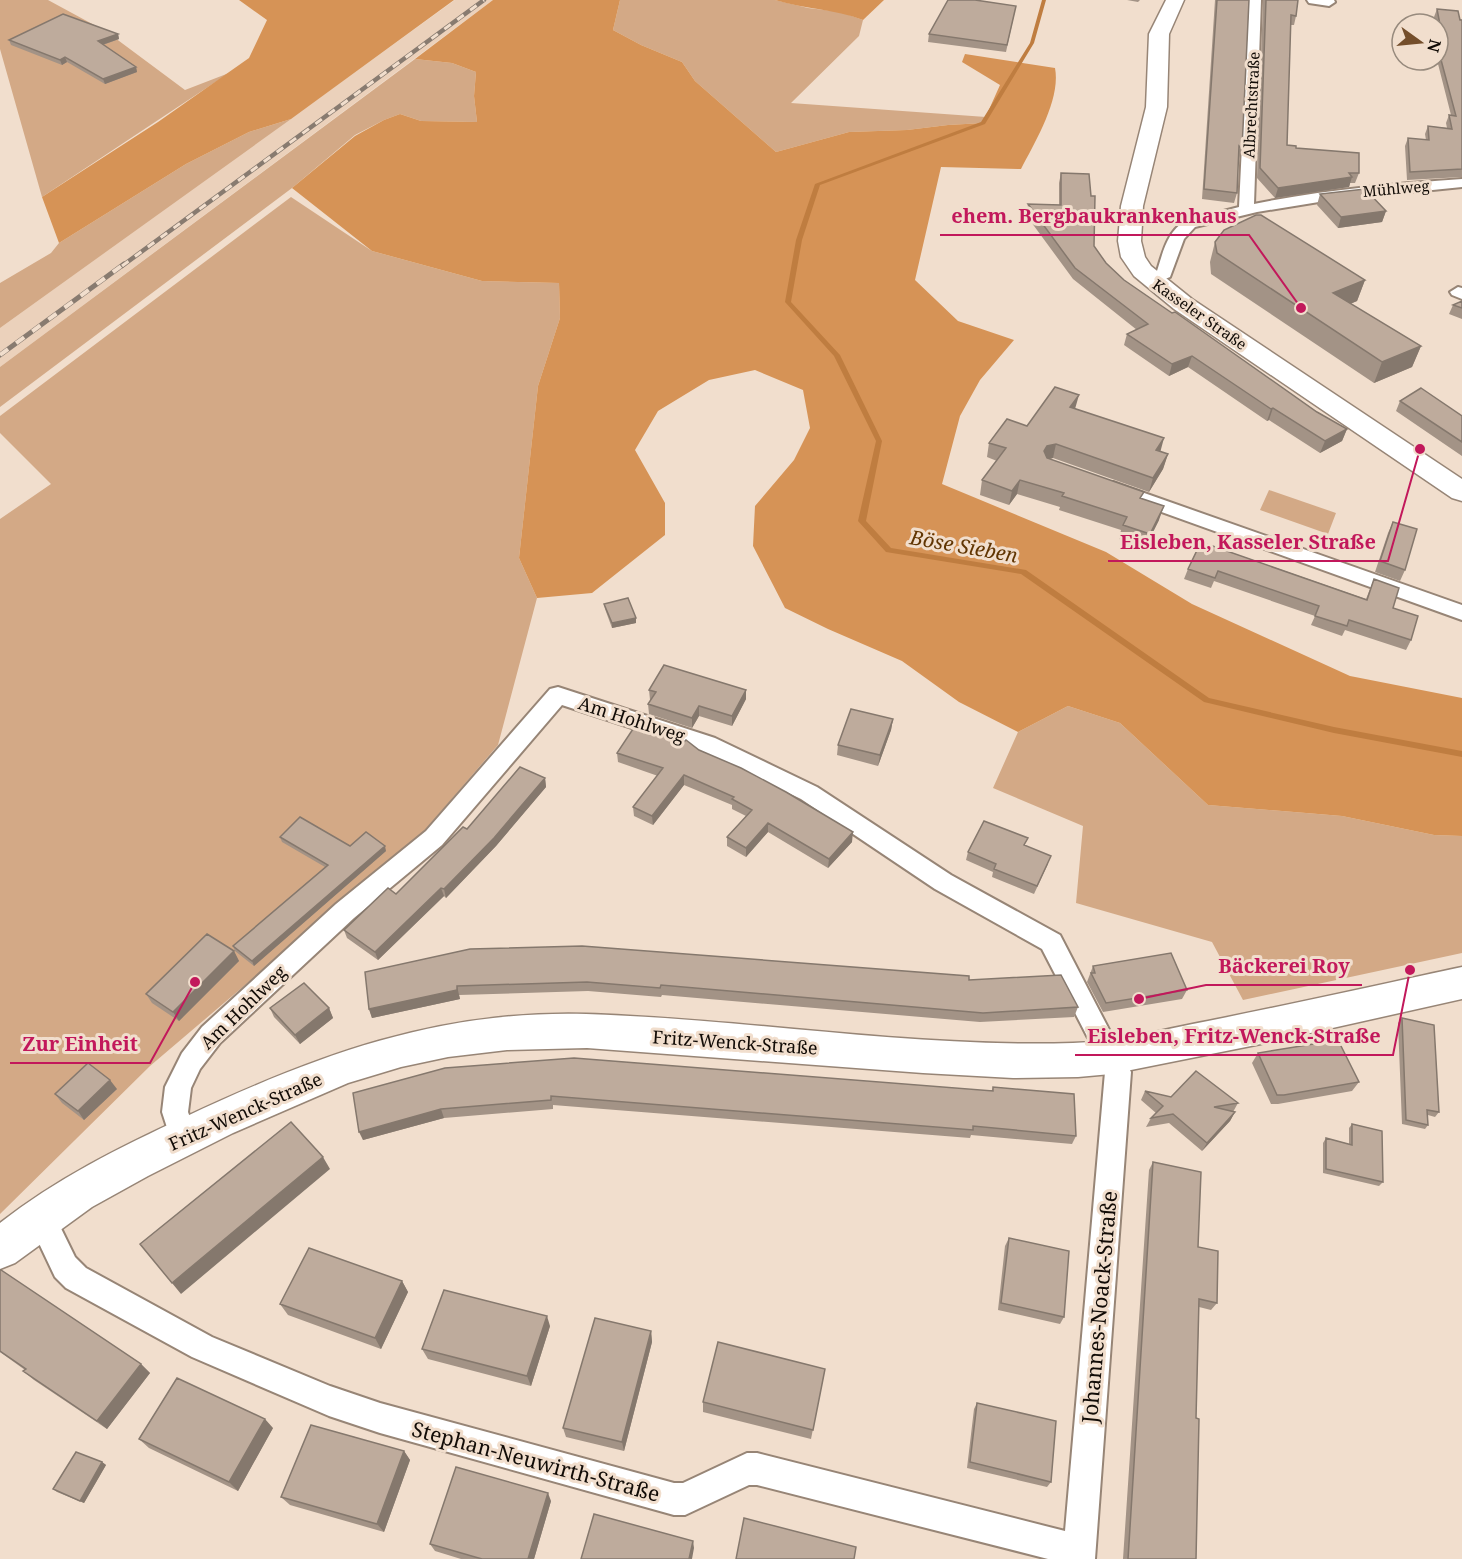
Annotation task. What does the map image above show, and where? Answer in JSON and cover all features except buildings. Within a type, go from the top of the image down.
[{"type":"main road","name":"Kasseler Straße","points":[[1175,0],[1161,24],[1156,116],[1131,218],[1130,245],[1138,266],[1151,280],[1193,311],[1462,492]]},
{"type":"main road","name":"Fritz-Wenck-Straße","points":[[0,1249],[41,1218],[97,1182],[183,1137],[305,1082],[393,1052],[458,1038],[539,1031],[587,1031],[1013,1061],[1059,1061],[1111,1057],[1462,983]]},
{"type":"street","name":"Albrechtstraße","points":[[1246,211],[1256,0]]},
{"type":"street","points":[[1312,0],[1329,2]]},
{"type":"street","name":"Mühlweg","points":[[1151,280],[1164,274],[1177,237],[1184,227],[1246,211],[1381,188],[1462,183]]},
{"type":"street","points":[[1097,482],[1462,613]]},
{"type":"street","name":"Am Hohlweg","points":[[183,1137],[175,1112],[178,1087],[191,1061],[212,1035],[345,911],[434,838],[558,695],[707,744],[809,794],[943,882],[1052,942],[1111,1057]]},
{"type":"street","name":"Johannes-Noack-Straße","points":[[1080,1555],[1118,1072],[1111,1057]]},
{"type":"street","name":"Stephan-Neuwirth-Straße","points":[[41,1218],[65,1267],[76,1278],[144,1317],[232,1362],[329,1401],[678,1500],[689,1498],[747,1469],[757,1468],[1080,1555]]},
{"type":"shaded area","points":[[0,0],[48,0],[107,32],[185,90],[229,73],[42,197],[0,49]]},
{"type":"shaded area","points":[[239,0],[454,0],[291,119],[249,132],[186,164],[59,243],[42,197],[158,122],[249,58],[267,20]]},
{"type":"shaded area","points":[[455,0],[493,0],[0,367],[0,328]]},
{"type":"shaded area","points":[[493,0],[620,0],[613,30],[641,45],[682,62],[695,81],[776,152],[849,132],[907,130],[983,123],[1000,85],[962,62],[965,54],[1055,68],[1056,80],[1051,106],[1021,169],[941,167],[915,280],[958,321],[1014,340],[980,380],[960,416],[942,484],[1106,552],[1192,604],[1350,676],[1462,698],[1462,836],[1434,835],[1342,816],[1208,805],[1120,723],[1068,706],[1018,732],[959,702],[902,661],[785,608],[753,546],[755,506],[794,460],[810,428],[803,390],[755,370],[709,380],[658,411],[635,450],[665,503],[665,535],[592,593],[537,598],[519,558],[538,386],[560,318],[559,283],[482,281],[372,251],[292,188],[355,136],[400,114],[421,121],[477,122],[474,96],[476,72],[452,63],[415,59]]},
{"type":"shaded area","points":[[620,0],[775,0],[808,8],[841,12],[863,20],[859,36],[791,103],[986,117],[983,123],[907,130],[849,132],[776,152],[695,81],[682,62],[641,45],[613,30]]},
{"type":"shaded area","points":[[775,0],[884,0],[863,20]]},
{"type":"shaded area","points":[[415,59],[452,63],[476,72],[474,96],[477,122],[421,121],[400,114],[355,135],[292,188],[0,407],[0,367]]},
{"type":"shaded area","points":[[291,119],[0,328],[0,283],[51,253],[59,243],[186,164],[249,132]]},
{"type":"shaded area","points":[[291,197],[372,251],[482,281],[559,283],[560,318],[538,386],[519,558],[537,598],[498,745],[419,837],[150,1066],[0,1214],[0,519],[51,484],[0,433],[0,416]]},
{"type":"shaded area","points":[[1269,490],[1336,513],[1328,534],[1260,510]]},
{"type":"shaded area","points":[[1068,706],[1120,723],[1208,805],[1342,816],[1434,835],[1462,836],[1462,953],[1243,1000],[1212,942],[1076,903],[1083,826],[993,788],[1018,732]]},
{"type":"waterway","name":"Böse Sieben","points":[[1044,0],[1032,43],[983,123],[818,184],[799,240],[788,302],[837,355],[879,441],[862,521],[889,550],[1023,572],[1207,700],[1334,730],[1462,754]]},
{"type":"railway","points":[[122,266],[484,0]]},
{"type":"railway","points":[[0,355],[124,264]]},
{"type":"place","name":"ehem. Bergbaukrankenhaus","points":[[1301,308]]},
{"type":"place","name":"Eisleben, Kasseler Straße","points":[[1420,449]]},
{"type":"place","name":"Eisleben, Fritz-Wenck-Straße","points":[[1410,970]]},
{"type":"place","name":"Zur Einheit","points":[[195,982]]},
{"type":"place","name":"Bäckerei Roy","points":[[1139,999]]}]
